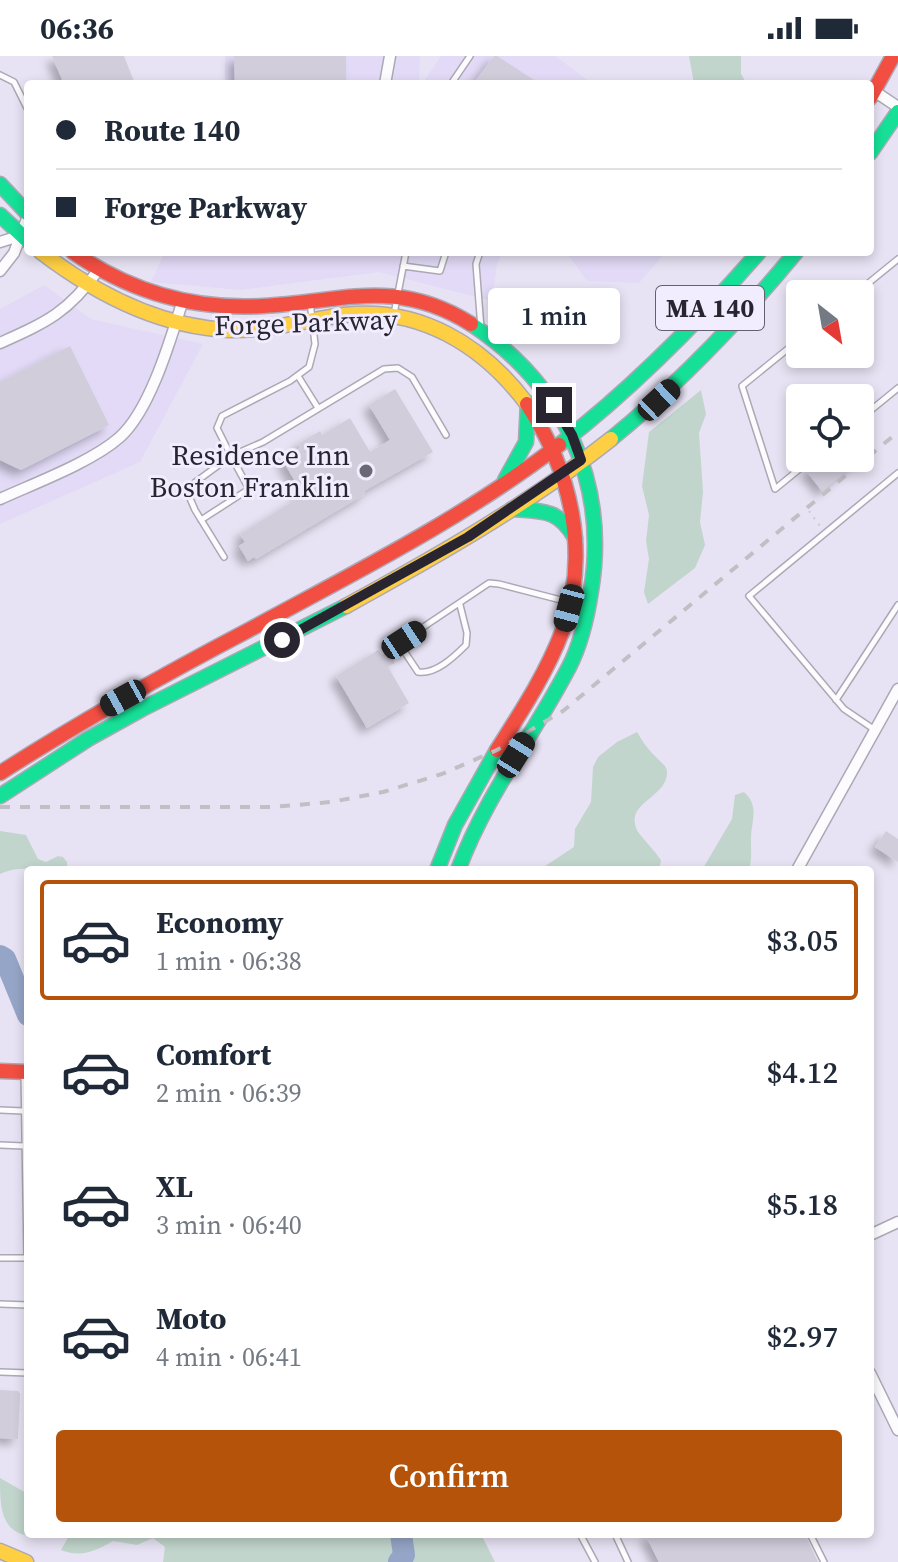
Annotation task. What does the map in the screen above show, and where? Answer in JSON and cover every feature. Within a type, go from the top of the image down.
[{"type":"main road","points":[[874,90],[893,56]]},
{"type":"main road","points":[[874,147],[898,110]]},
{"type":"main road","points":[[0,184],[24,211]]},
{"type":"main road","points":[[0,215],[24,235]]},
{"type":"main road","name":"Forge Parkway","points":[[46,256],[68,274],[127,306],[176,321],[215,328],[256,329],[365,314],[394,315],[429,324],[466,345],[500,372],[528,403],[555,448],[564,472],[575,538],[570,602],[563,629],[545,670],[461,811],[439,866]]},
{"type":"main road","name":"Forge Parkway","points":[[79,256],[141,290],[182,303],[227,309],[355,295],[397,295],[441,308],[481,329],[529,374],[554,405],[572,435],[590,501],[595,548],[589,607],[570,665],[486,804],[466,844],[459,866]]},
{"type":"main road","name":"MA 140","points":[[0,773],[86,718],[397,552],[499,489],[572,435],[671,347],[755,256]]},
{"type":"main road","name":"MA 140","points":[[5,792],[142,709],[282,640],[410,571],[512,509],[627,427],[683,377],[751,307],[793,256]]},
{"type":"main road","points":[[499,489],[526,442],[528,403]]},
{"type":"main road","points":[[512,509],[556,515],[566,521],[575,538]]},
{"type":"main road","points":[[0,1071],[24,1072]]},
{"type":"main road","points":[[0,1551],[26,1562]]},
{"type":"street","points":[[386,80],[389,56]]},
{"type":"street","points":[[874,95],[898,110]]},
{"type":"street","points":[[0,242],[24,237]]},
{"type":"street","points":[[0,271],[24,240]]},
{"type":"street","points":[[0,343],[54,318],[67,308],[99,269]]},
{"type":"street","points":[[0,499],[71,466],[123,435],[143,404],[160,368],[182,303]]},
{"type":"street","points":[[799,866],[898,689]]},
{"type":"street","points":[[874,1233],[898,1222]]},
{"type":"street","points":[[874,1381],[898,1430]]},
{"type":"lane","points":[[454,80],[470,56]]},
{"type":"lane","points":[[0,75],[14,82],[24,102]]},
{"type":"lane","points":[[394,315],[405,256]]},
{"type":"lane","points":[[403,266],[440,271],[445,256]]},
{"type":"lane","points":[[479,256],[476,264],[481,329]]},
{"type":"lane","points":[[872,280],[898,259]]},
{"type":"lane","points":[[201,520],[249,489],[217,428],[222,416],[298,376],[309,367],[315,344],[310,301]]},
{"type":"lane","points":[[786,350],[742,386],[775,489],[796,472]]},
{"type":"lane","points":[[224,557],[186,489],[231,456],[263,442],[384,369],[398,368],[412,377],[446,435]]},
{"type":"lane","points":[[298,376],[318,408]]},
{"type":"lane","points":[[874,408],[898,388]]},
{"type":"lane","points":[[875,730],[847,712],[749,596],[898,473]]},
{"type":"lane","points":[[460,605],[467,633],[466,645],[440,666],[425,673],[418,672],[402,648],[404,640],[489,583],[589,607]]},
{"type":"lane","points":[[836,700],[898,605]]},
{"type":"lane","points":[[0,1145],[24,1146],[24,1098]]},
{"type":"lane","points":[[0,1110],[23,1111]]},
{"type":"lane","points":[[0,1258],[24,1258]]},
{"type":"lane","points":[[0,1304],[24,1305]]},
{"type":"lane","points":[[0,1372],[24,1373]]},
{"type":"lane","points":[[582,1538],[595,1562]]},
{"type":"lane","points":[[617,1538],[628,1562]]},
{"type":"lane","points":[[812,1538],[824,1562]]},
{"type":"path","points":[[809,511],[826,533]]},
{"type":"shaded area","points":[[225,56],[420,56],[419,80],[225,80]]},
{"type":"shaded area","points":[[441,56],[555,56],[588,80],[425,80]]},
{"type":"shaded area","points":[[163,256],[501,256],[492,301],[379,272],[240,290],[151,282]]},
{"type":"shaded area","points":[[569,256],[663,256],[639,283],[587,281]]},
{"type":"shaded area","points":[[44,285],[91,319],[203,344],[140,462],[0,524],[0,309]]},
{"type":"green space","points":[[689,56],[741,56],[741,74],[745,80],[693,80]]},
{"type":"green space","points":[[701,390],[706,414],[699,433],[703,492],[700,522],[705,545],[695,568],[648,604],[644,592],[649,559],[646,541],[649,515],[642,486],[649,432]]},
{"type":"green space","points":[[637,732],[667,770],[661,788],[641,806],[635,821],[639,833],[661,860],[660,866],[545,866],[574,847],[575,829],[591,802],[593,767],[598,757]]},
{"type":"green space","points":[[744,792],[752,803],[754,816],[750,866],[704,866],[732,819],[735,795]]},
{"type":"green space","points":[[0,831],[26,835],[38,859],[46,862],[58,856],[67,862],[67,866],[24,866],[24,869],[0,874]]},
{"type":"green space","points":[[0,1478],[24,1492],[24,1535],[10,1527],[1,1506]]},
{"type":"green space","points":[[68,1538],[153,1538],[137,1545],[113,1541],[82,1553],[61,1550]]},
{"type":"green space","points":[[153,1538],[483,1538],[495,1562],[163,1562],[165,1547]]},
{"type":"building","points":[[52,56],[124,56],[133,80],[62,80]]},
{"type":"building","points":[[234,56],[346,56],[346,80],[235,80]]},
{"type":"building","points":[[497,56],[534,80],[476,80]]},
{"type":"building","points":[[70,346],[109,425],[21,470],[0,460],[0,382]]},
{"type":"building","name":"Residence Inn Boston Franklin","points":[[395,389],[433,452],[248,561],[239,546],[245,542],[240,534],[303,495],[282,459],[300,448],[298,444],[320,431],[322,435],[350,418],[370,452],[390,440],[369,405]]},
{"type":"building","points":[[807,472],[844,472],[822,491]]},
{"type":"building","points":[[378,650],[382,655],[388,652],[395,663],[388,667],[409,703],[367,728],[336,676]]},
{"type":"building","points":[[886,831],[898,839],[898,862],[875,847]]},
{"type":"building","points":[[0,1390],[18,1391],[20,1394],[18,1439],[0,1438]]},
{"type":"building","points":[[647,1538],[807,1538],[818,1562],[659,1562]]},
{"type":"waterway","points":[[0,956],[5,959],[24,1005]]},
{"type":"waterway","points":[[399,1562],[404,1555],[402,1538]]},
{"type":"railway","points":[[0,807],[272,807],[331,802],[383,792],[442,774],[497,750],[563,711],[898,432]]},
{"type":"traffic: fast","points":[[874,147],[898,112]]},
{"type":"traffic: fast","points":[[0,184],[24,210]]},
{"type":"traffic: fast","points":[[0,215],[24,237]]},
{"type":"traffic: fast","points":[[559,445],[613,401],[664,353],[755,256]]},
{"type":"traffic: fast","points":[[611,439],[708,350],[793,256]]},
{"type":"traffic: fast","points":[[460,866],[482,816],[573,658],[588,611],[595,551],[593,512],[585,474],[572,439],[554,406],[531,376],[503,348],[471,324]]},
{"type":"traffic: fast","points":[[505,480],[526,442],[528,403]]},
{"type":"traffic: fast","points":[[512,509],[549,513],[563,522],[575,538]]},
{"type":"traffic: fast","points":[[0,796],[88,739],[142,709],[346,606]]},
{"type":"traffic: fast","points":[[439,866],[455,825],[497,750]]},
{"type":"traffic: slow","points":[[47,256],[129,306],[203,328],[258,329],[344,315],[372,314],[423,324],[470,348],[510,383],[527,404]]},
{"type":"traffic: slow","points":[[346,606],[515,507],[611,439]]},
{"type":"traffic: slow","points":[[0,1551],[26,1562]]},
{"type":"traffic: jam","points":[[874,91],[893,56]]},
{"type":"traffic: jam","points":[[79,256],[140,288],[187,301],[263,306],[368,296],[393,297],[418,301],[471,324]]},
{"type":"traffic: jam","points":[[497,750],[556,648],[571,603],[575,573],[572,514],[565,485],[555,457],[527,404]]},
{"type":"traffic: jam","points":[[0,773],[153,682],[446,521],[559,445]]},
{"type":"traffic: jam","points":[[0,1071],[24,1072]]},
{"type":"place","name":"Residence Inn Boston Franklin","points":[[366,471]]},
{"type":"route","points":[[282,640],[468,537],[581,460],[572,435],[554,405]]}]
